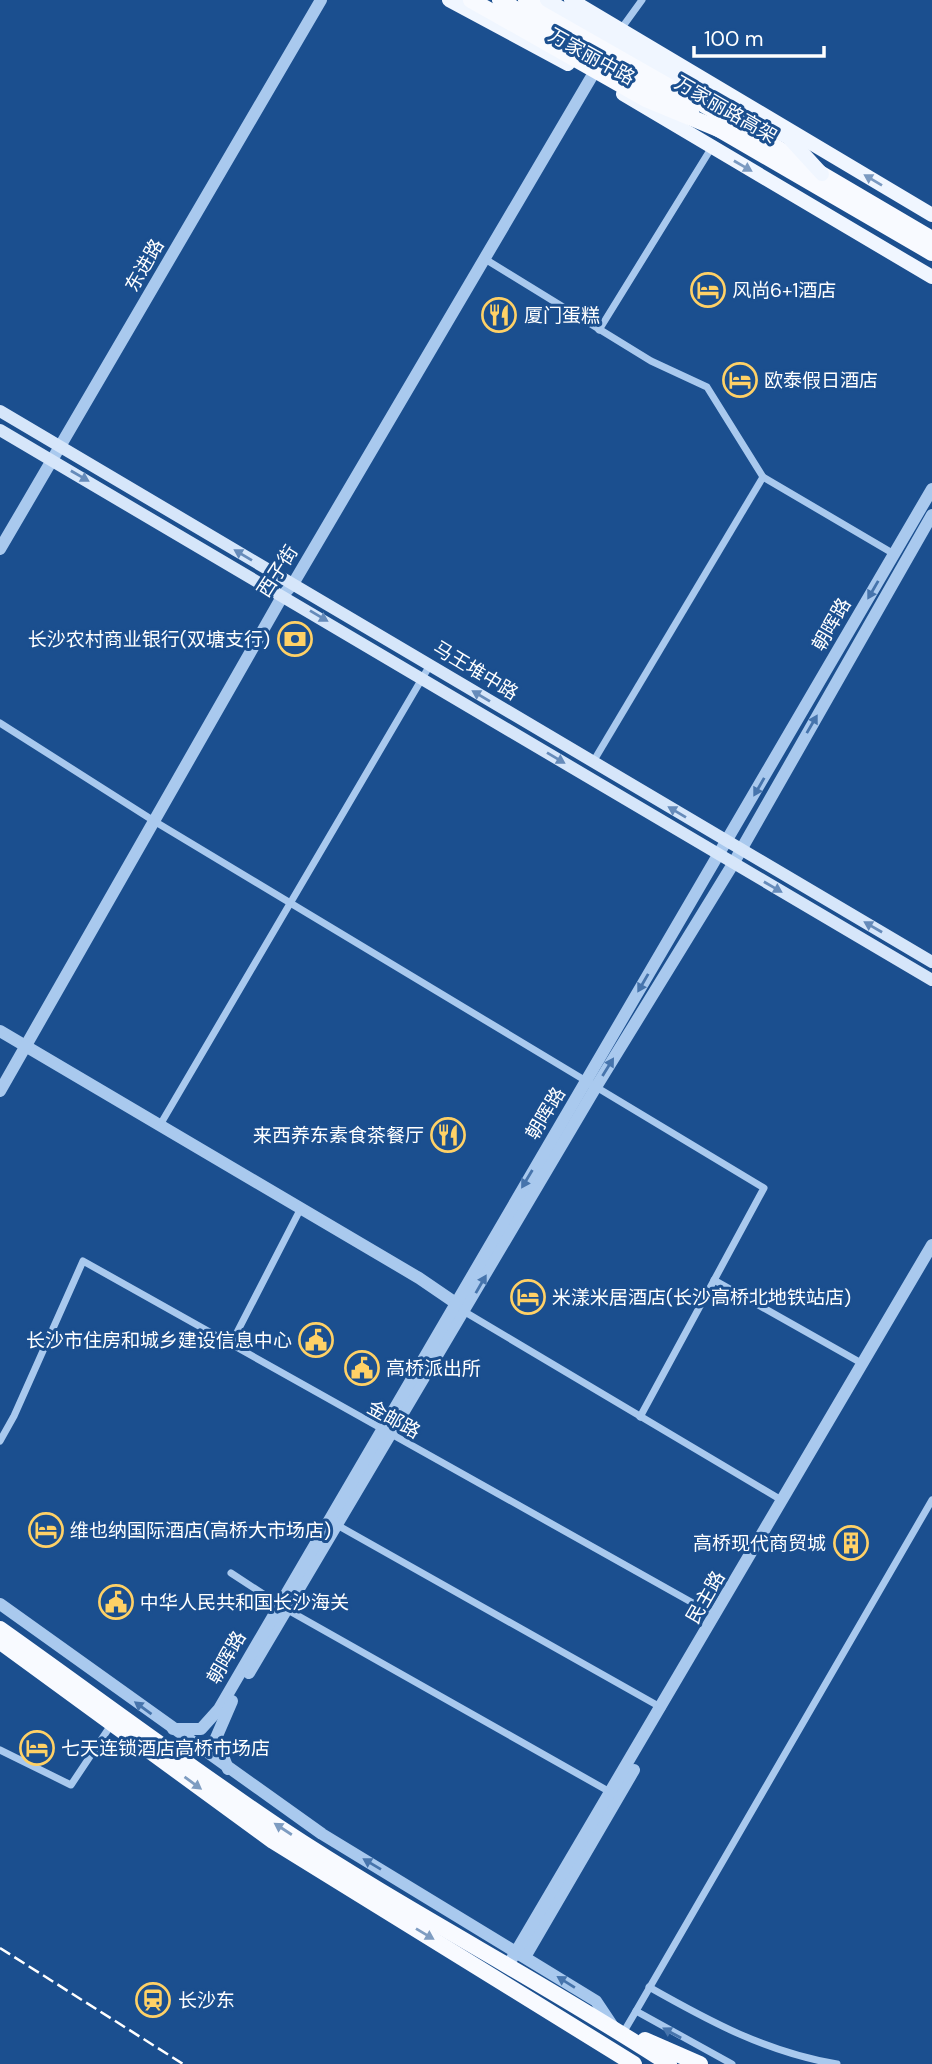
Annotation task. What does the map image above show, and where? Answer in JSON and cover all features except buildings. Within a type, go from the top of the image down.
[{"type":"highway","points":[[471,0],[646,99],[720,130]]},
{"type":"highway","name":"万家丽路高架","points":[[500,0],[932,253]]},
{"type":"highway","name":"万家丽路高架","points":[[526,0],[932,239]]},
{"type":"highway","points":[[0,1629],[281,1828],[507,1967],[618,2030],[652,2047],[701,2064]]},
{"type":"highway","points":[[0,1642],[272,1841],[628,2060]]},
{"type":"highway","points":[[652,2047],[669,2064]]},
{"type":"main road","name":"万家丽中路","points":[[449,0],[592,76],[932,276]]},
{"type":"main road","points":[[547,0],[789,138],[822,174]]},
{"type":"main road","name":"万家丽中路","points":[[571,0],[932,215]]},
{"type":"main road","name":"马王堆中路","points":[[0,411],[932,962]]},
{"type":"main road","name":"马王堆中路","points":[[0,430],[932,979]]},
{"type":"street","name":"东进路","points":[[0,549],[321,0]]},
{"type":"street","points":[[621,29],[642,0]]},
{"type":"street","name":"西子街","points":[[0,1091],[283,595],[293,584],[592,76]]},
{"type":"street","points":[[599,330],[712,148]]},
{"type":"street","points":[[485,259],[668,371],[707,387],[763,477],[894,554]]},
{"type":"street","points":[[593,762],[763,477]]},
{"type":"street","name":"朝晖路","points":[[173,1729],[201,1729],[219,1709],[386,1433],[465,1312],[718,855],[932,489]]},
{"type":"street","name":"朝晖路","points":[[228,1769],[216,1738],[227,1710],[282,1607],[337,1525],[454,1301],[733,864],[932,515]]},
{"type":"street","points":[[160,1125],[430,665]]},
{"type":"street","points":[[0,723],[153,821],[292,902],[764,1188],[640,1417]]},
{"type":"street","points":[[0,1031],[301,1208],[454,1301],[465,1312],[783,1501]]},
{"type":"street","points":[[231,1344],[301,1208]]},
{"type":"street","name":"民主路","points":[[521,1954],[611,1793],[932,1245]]},
{"type":"street","name":"金邮路","points":[[0,1441],[15,1416],[83,1261],[716,1616]]},
{"type":"street","name":"民主路","points":[[507,1967],[521,1954],[932,1262]]},
{"type":"street","points":[[714,1280],[863,1364]]},
{"type":"street","points":[[0,1604],[228,1769],[323,1834],[596,2001],[618,2030],[636,2011],[932,1500]]},
{"type":"street","points":[[337,1525],[662,1708]]},
{"type":"street","points":[[232,1573],[282,1607],[611,1793]]},
{"type":"street","points":[[0,1750],[71,1785],[111,1725]]},
{"type":"street","points":[[649,1987],[750,2040],[780,2051],[837,2064]]},
{"type":"street","points":[[636,2011],[732,2064]]},
{"type":"railway","points":[[0,1948],[183,2064]]},
{"type":"place","name":"风尚6+1酒店","points":[[708,290]]},
{"type":"place","name":"厦门蛋糕","points":[[499,315]]},
{"type":"place","name":"欧泰假日酒店","points":[[740,380]]},
{"type":"place","name":"长沙农村商业银行(双塘支行)","points":[[295,639]]},
{"type":"place","name":"来西养东素食茶餐厅","points":[[448,1135]]},
{"type":"place","name":"米漾米居酒店(长沙高桥北地铁站店)","points":[[528,1297]]},
{"type":"place","name":"长沙市住房和城乡建设信息中心","points":[[316,1340]]},
{"type":"place","name":"高桥派出所","points":[[362,1368]]},
{"type":"place","name":"维也纳国际酒店(高桥大市场店)","points":[[46,1530]]},
{"type":"place","name":"高桥现代商贸城","points":[[851,1543]]},
{"type":"place","name":"中华人民共和国长沙海关","points":[[116,1602]]},
{"type":"place","name":"七天连锁酒店高桥市场店","points":[[37,1748]]},
{"type":"place","name":"长沙东","points":[[153,2000]]}]
